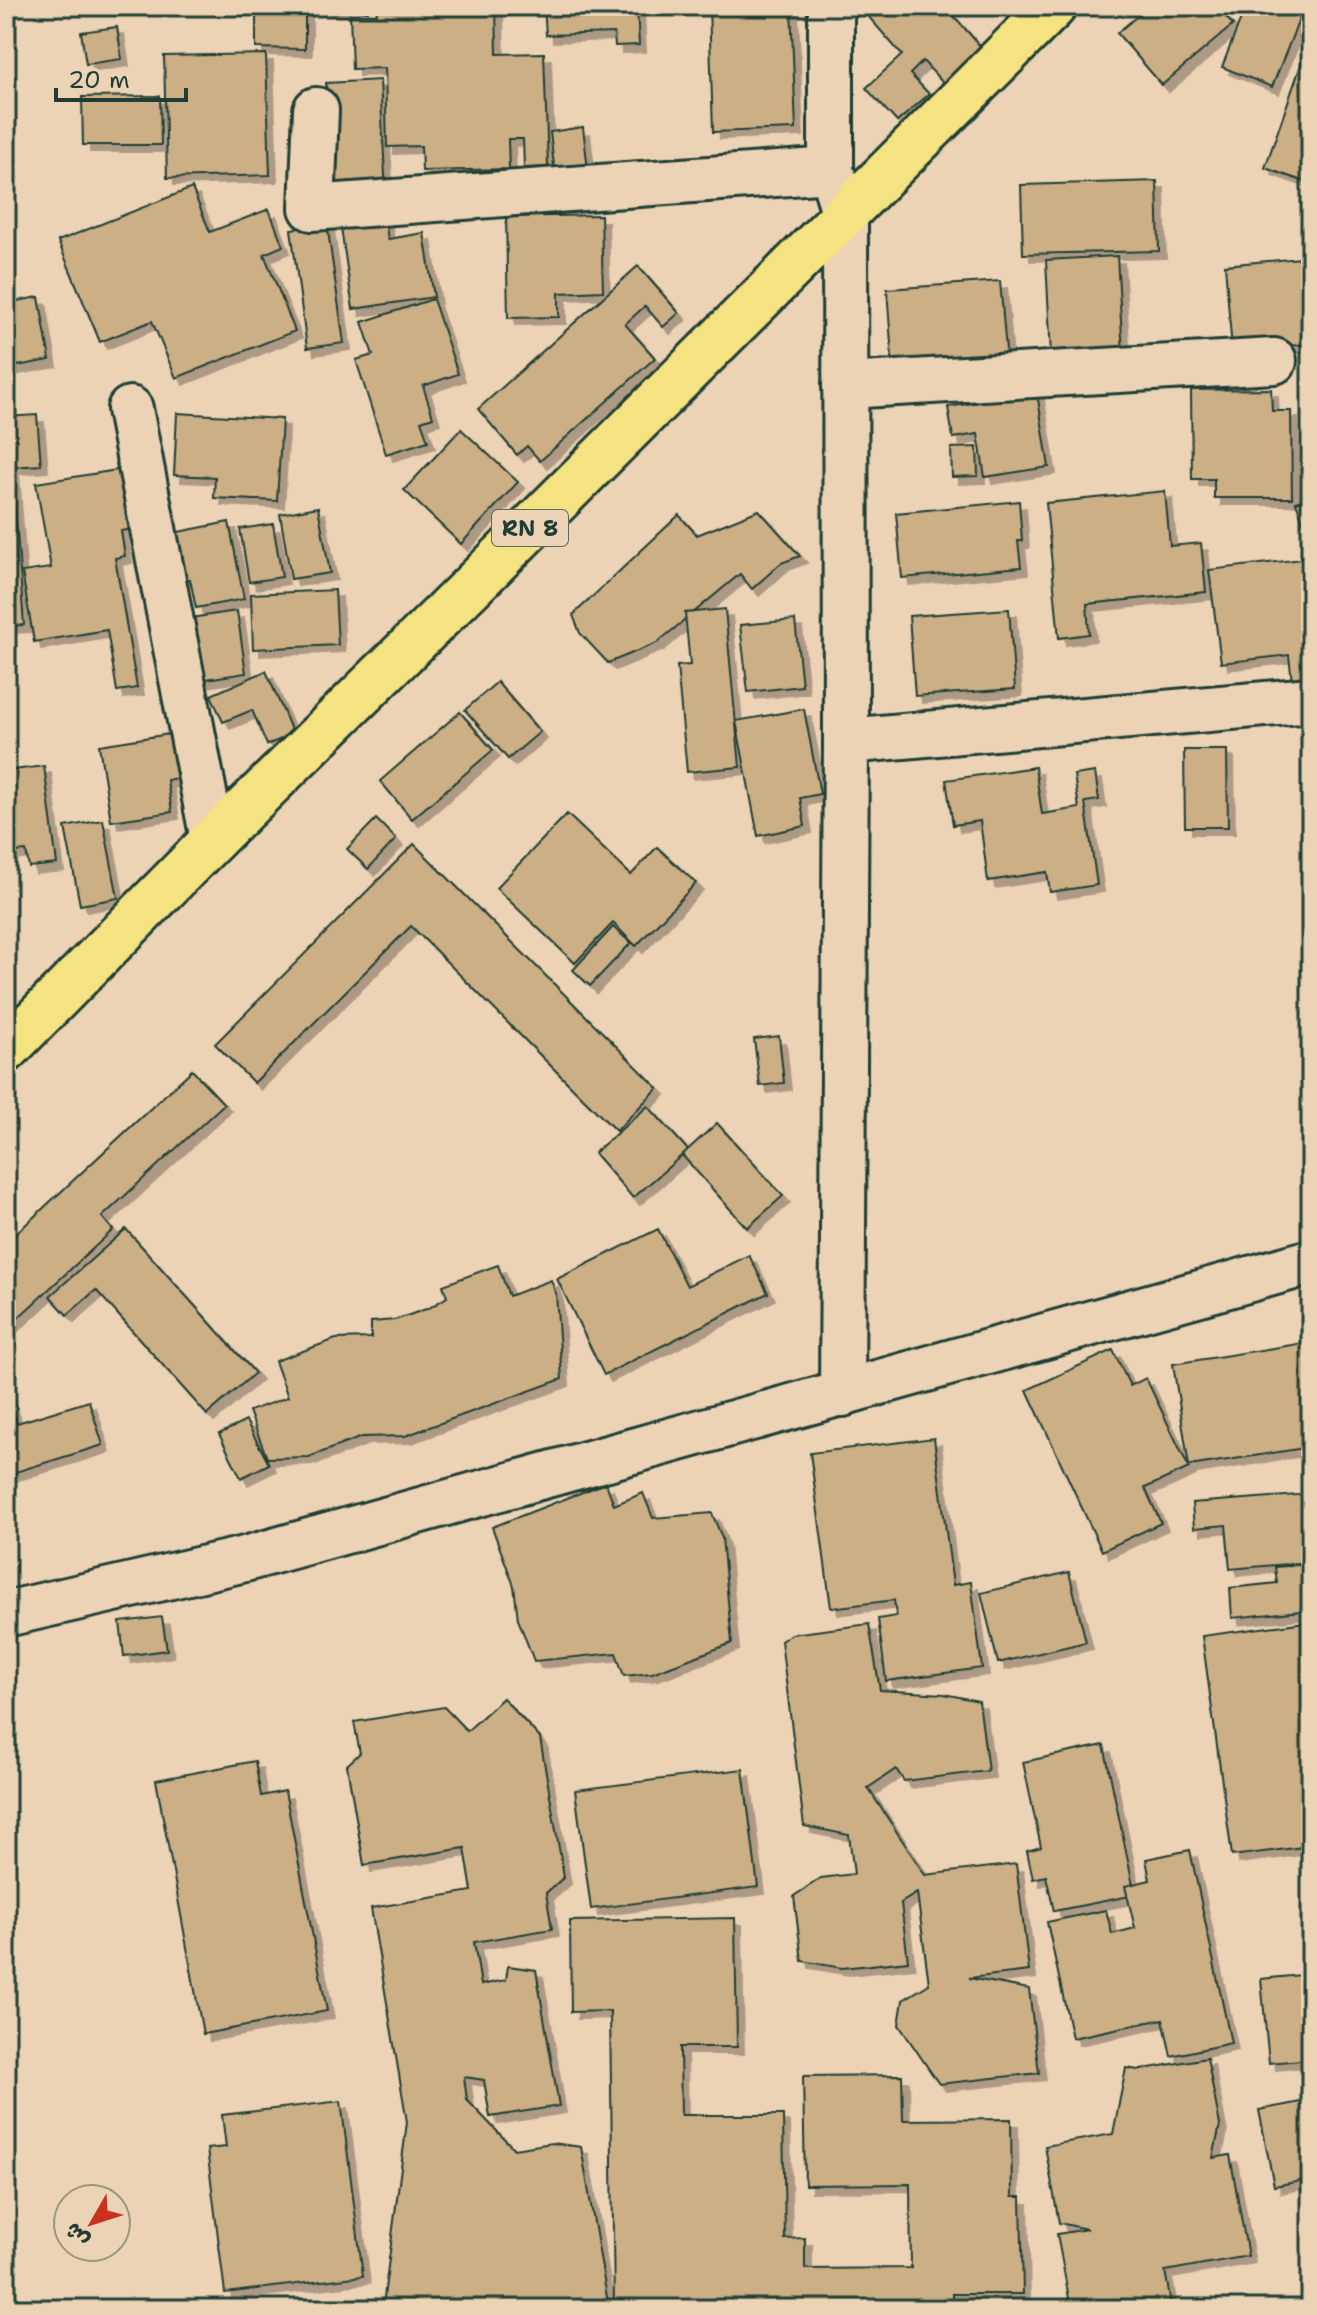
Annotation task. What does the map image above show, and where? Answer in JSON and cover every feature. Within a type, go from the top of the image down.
[{"type":"main road","name":"RN 8","points":[[6,1050],[213,840],[1054,6]]},
{"type":"street","points":[[831,6],[831,170],[845,215],[842,1394]]},
{"type":"street","points":[[316,110],[312,208],[831,170]]},
{"type":"street","points":[[845,386],[1274,361]]},
{"type":"street","points":[[130,409],[213,840]]},
{"type":"street","points":[[846,741],[1311,700]]},
{"type":"street","points":[[6,1614],[245,1559],[1311,1262]]},
{"type":"building","points":[[256,6],[305,6],[305,49],[256,48]]},
{"type":"building","points":[[322,6],[369,6],[368,11]]},
{"type":"building","points":[[376,6],[496,6],[497,54],[544,53],[548,167],[524,168],[523,139],[508,139],[509,169],[422,171],[421,146],[387,147],[385,68],[352,69],[350,14],[377,14]]},
{"type":"building","points":[[544,6],[637,6],[639,45],[615,46],[614,33],[546,35]]},
{"type":"building","points":[[709,6],[791,6],[796,129],[713,132]]},
{"type":"building","points":[[945,6],[982,48],[943,83],[923,61],[910,74],[929,94],[897,122],[866,88],[902,55],[861,8]]},
{"type":"building","points":[[1149,6],[1216,6],[1233,25],[1162,85],[1117,33]]},
{"type":"building","points":[[1246,6],[1286,6],[1302,12],[1272,87],[1222,67]]},
{"type":"building","points":[[117,27],[122,59],[86,64],[81,32]]},
{"type":"building","points":[[1311,36],[1311,184],[1265,168]]},
{"type":"building","points":[[266,54],[270,175],[167,178],[164,56]]},
{"type":"building","points":[[380,80],[386,194],[331,197],[326,83]]},
{"type":"building","points":[[160,96],[161,145],[83,145],[82,97]]},
{"type":"building","points":[[583,127],[588,170],[555,174],[550,132]]},
{"type":"building","points":[[1157,181],[1159,251],[1023,254],[1021,185]]},
{"type":"building","points":[[192,188],[210,232],[269,209],[283,246],[264,254],[295,331],[176,378],[152,321],[100,342],[58,241]]},
{"type":"building","points":[[384,215],[388,239],[424,233],[434,297],[353,309],[340,221]]},
{"type":"building","points":[[601,215],[603,291],[559,293],[559,317],[508,318],[506,217]]},
{"type":"building","points":[[327,224],[344,343],[307,348],[291,229]]},
{"type":"building","points":[[1117,256],[1123,353],[1051,356],[1046,260]]},
{"type":"building","points":[[1311,257],[1311,344],[1232,350],[1225,265]]},
{"type":"building","points":[[638,266],[679,313],[663,327],[645,306],[625,324],[655,358],[540,461],[527,446],[517,455],[478,409]]},
{"type":"building","points":[[1000,281],[1007,362],[893,371],[887,289]]},
{"type":"building","points":[[39,297],[50,360],[6,368],[6,303]]},
{"type":"building","points":[[433,299],[458,374],[423,386],[433,417],[421,421],[428,441],[386,454],[356,360],[373,355],[362,322]]},
{"type":"building","points":[[1271,389],[1272,411],[1291,411],[1292,498],[1214,498],[1214,479],[1192,479],[1191,390]]},
{"type":"building","points":[[1037,393],[1049,467],[985,477],[978,434],[953,438],[948,407]]},
{"type":"building","points":[[177,413],[282,419],[277,501],[214,498],[215,477],[174,475]]},
{"type":"building","points":[[37,415],[41,465],[12,467],[24,625],[6,626],[6,417]]},
{"type":"building","points":[[461,429],[518,482],[461,544],[404,490]]},
{"type":"building","points":[[977,447],[978,476],[952,477],[951,448]]},
{"type":"building","points":[[136,467],[147,526],[121,531],[125,556],[115,558],[137,688],[117,691],[107,630],[34,642],[22,572],[51,568],[36,483]]},
{"type":"building","points":[[1165,491],[1170,546],[1201,543],[1206,592],[1087,604],[1089,634],[1059,638],[1046,503]]},
{"type":"building","points":[[1311,497],[1311,544],[1296,502]]},
{"type":"building","points":[[1019,501],[1021,567],[902,578],[896,513]]},
{"type":"building","points":[[318,507],[330,573],[291,579],[280,514]]},
{"type":"building","points":[[759,510],[800,556],[781,563],[752,589],[740,574],[657,643],[608,663],[580,633],[573,615],[679,515],[697,535]]},
{"type":"building","points":[[229,522],[244,599],[196,608],[190,579],[167,583],[158,536]]},
{"type":"building","points":[[273,524],[282,577],[249,582],[240,529]]},
{"type":"building","points":[[1302,559],[1308,607],[1311,607],[1311,689],[1293,691],[1289,655],[1221,663],[1209,570]]},
{"type":"building","points":[[335,590],[338,645],[253,649],[251,594]]},
{"type":"building","points":[[725,609],[740,767],[687,772],[677,666],[690,665],[685,613]]},
{"type":"building","points":[[1009,609],[1015,689],[915,696],[909,616]]},
{"type":"building","points":[[237,611],[246,673],[186,682],[177,620]]},
{"type":"building","points":[[795,620],[802,686],[748,692],[740,625]]},
{"type":"building","points":[[266,671],[293,734],[267,745],[252,710],[223,722],[211,695]]},
{"type":"building","points":[[497,682],[540,732],[508,759],[465,710]]},
{"type":"building","points":[[804,709],[820,794],[800,798],[805,826],[758,836],[736,721]]},
{"type":"building","points":[[460,712],[493,750],[412,819],[380,781]]},
{"type":"building","points":[[170,734],[177,778],[167,780],[172,812],[111,821],[99,745]]},
{"type":"building","points":[[1184,750],[1227,750],[1228,827],[1185,827]]},
{"type":"building","points":[[44,766],[57,864],[29,867],[26,851],[6,853],[6,771]]},
{"type":"building","points":[[1035,767],[1042,814],[1079,808],[1074,775],[1095,772],[1099,800],[1085,802],[1097,885],[1050,892],[1047,872],[988,881],[980,821],[953,825],[946,780]]},
{"type":"building","points":[[567,814],[631,875],[657,847],[696,883],[636,946],[613,923],[575,963],[496,888]]},
{"type":"building","points":[[376,819],[396,839],[368,869],[347,849]]},
{"type":"building","points":[[103,820],[118,898],[80,905],[65,827]]},
{"type":"building","points":[[414,844],[658,1088],[616,1131],[411,926],[254,1083],[215,1044]]},
{"type":"building","points":[[613,927],[631,943],[590,986],[573,970]]},
{"type":"building","points":[[779,1036],[784,1083],[760,1086],[754,1039]]},
{"type":"building","points":[[192,1070],[224,1104],[102,1217],[113,1230],[6,1329],[6,1239],[8,1241]]},
{"type":"building","points":[[648,1106],[688,1150],[633,1198],[594,1153]]},
{"type":"building","points":[[717,1123],[783,1196],[747,1228],[682,1155]]},
{"type":"building","points":[[126,1229],[255,1373],[207,1415],[96,1290],[67,1315],[50,1296]]},
{"type":"building","points":[[658,1229],[687,1286],[749,1255],[768,1293],[604,1375],[557,1279]]},
{"type":"building","points":[[498,1265],[509,1296],[551,1280],[556,1294],[562,1379],[405,1436],[362,1437],[309,1457],[267,1458],[249,1411],[288,1397],[275,1361],[336,1339],[371,1338],[371,1322],[395,1320],[429,1308],[447,1297],[443,1285]]},
{"type":"building","points":[[1311,1342],[1311,1447],[1189,1466],[1173,1364]]},
{"type":"building","points":[[1113,1350],[1130,1386],[1146,1378],[1189,1468],[1145,1488],[1161,1523],[1102,1551],[1027,1390]]},
{"type":"building","points":[[6,1388],[17,1423],[89,1401],[103,1445],[6,1475]]},
{"type":"building","points":[[246,1421],[269,1464],[241,1478],[219,1434]]},
{"type":"building","points":[[934,1438],[953,1585],[971,1582],[982,1668],[886,1681],[878,1619],[896,1616],[894,1600],[831,1608],[810,1453]]},
{"type":"building","points":[[606,1483],[614,1505],[643,1493],[653,1518],[712,1513],[722,1538],[732,1643],[652,1673],[624,1676],[616,1653],[534,1661],[518,1619],[514,1586],[492,1527]]},
{"type":"building","points":[[1311,1494],[1311,1562],[1230,1569],[1226,1525],[1194,1528],[1192,1503]]},
{"type":"building","points":[[1311,1564],[1311,1610],[1232,1618],[1230,1588],[1277,1583],[1275,1567]]},
{"type":"building","points":[[1069,1572],[1086,1642],[998,1663],[981,1593]]},
{"type":"building","points":[[162,1617],[167,1650],[124,1656],[120,1622]]},
{"type":"building","points":[[1306,1622],[1311,1661],[1311,1846],[1232,1856],[1202,1636]]},
{"type":"building","points":[[869,1624],[880,1690],[944,1694],[979,1701],[988,1771],[904,1781],[896,1769],[868,1788],[925,1875],[1016,1864],[1029,1971],[969,1978],[1029,1989],[1039,2073],[939,2084],[899,2025],[903,2000],[929,1984],[917,1893],[901,1903],[908,1961],[842,1968],[802,1961],[794,1896],[821,1878],[854,1874],[849,1835],[804,1826],[781,1641],[792,1634]]},
{"type":"building","points":[[503,1698],[540,1738],[564,1877],[546,1893],[552,1929],[474,1942],[481,1985],[506,1980],[508,1966],[536,1970],[559,2106],[490,2117],[484,2080],[464,2077],[467,2100],[514,2149],[552,2143],[581,2147],[609,2309],[385,2307],[407,2122],[371,1908],[472,1891],[465,1848],[364,1865],[347,1765],[360,1753],[354,1722],[444,1707],[467,1731]]},
{"type":"building","points":[[1104,1745],[1135,1895],[1054,1911],[1046,1876],[1033,1879],[1027,1851],[1041,1847],[1023,1762]]},
{"type":"building","points":[[255,1761],[261,1796],[285,1791],[327,2011],[203,2034],[156,1780]]},
{"type":"building","points":[[743,1769],[758,1887],[591,1909],[575,1790]]},
{"type":"building","points":[[1190,1850],[1231,2043],[1171,2056],[1163,2019],[1072,2038],[1047,1922],[1106,1910],[1112,1934],[1135,1928],[1125,1886],[1150,1880],[1146,1859]]},
{"type":"building","points":[[735,1918],[737,2047],[680,2047],[681,2115],[783,2115],[785,2239],[805,2238],[805,2269],[911,2268],[910,2184],[805,2185],[803,2076],[902,2075],[903,2120],[1011,2119],[1012,2197],[1021,2197],[1023,2294],[952,2294],[952,2309],[614,2309],[610,2011],[571,2012],[570,1921]]},
{"type":"building","points":[[1311,1974],[1311,2059],[1269,2063],[1261,1979]]},
{"type":"building","points":[[1207,2058],[1220,2125],[1213,2158],[1230,2155],[1248,2256],[1165,2271],[1172,2309],[1071,2309],[1057,2234],[1087,2229],[1059,2223],[1045,2146],[1113,2134],[1126,2068],[1138,2070]]},
{"type":"building","points":[[1311,2100],[1311,2179],[1274,2186],[1259,2110]]},
{"type":"building","points":[[341,2101],[363,2276],[225,2293],[207,2149],[226,2147],[222,2115]]}]
